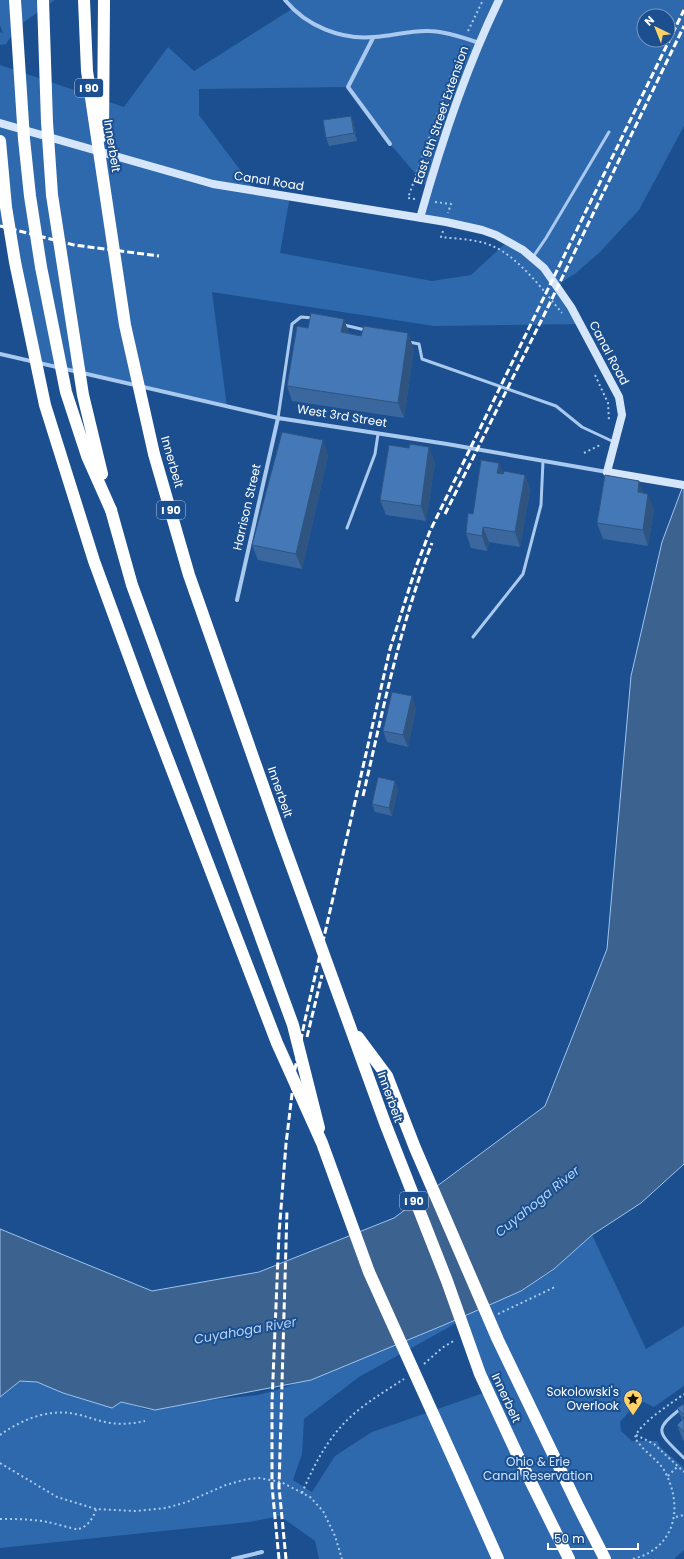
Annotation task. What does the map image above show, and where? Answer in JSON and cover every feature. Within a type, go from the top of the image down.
[{"type":"highway","points":[[15,0],[24,139],[30,196],[41,267],[66,392],[87,456],[111,510]]},
{"type":"highway","points":[[43,0],[47,122],[52,195],[82,395],[111,510],[132,585],[293,1025],[322,1143]]},
{"type":"highway","name":"Innerbelt","points":[[84,0],[87,71],[125,325],[154,454],[190,575],[280,834],[350,1027],[385,1123],[447,1282],[480,1374],[518,1456],[570,1559]]},
{"type":"highway","points":[[103,175],[104,0]]},
{"type":"highway","points":[[0,142],[6,207],[15,262],[45,405],[92,555],[145,700],[277,1043],[322,1143],[369,1272],[498,1559]]},
{"type":"highway","points":[[350,1027],[387,1076],[498,1340],[578,1506],[606,1559]]},
{"type":"street","points":[[285,0],[292,9],[317,26],[344,35],[373,38],[429,31],[479,43]]},
{"type":"street","name":"East 9th Street Extension","points":[[420,218],[457,100],[479,43],[499,0]]},
{"type":"street","points":[[373,38],[348,87],[390,144]]},
{"type":"street","name":"Canal Road","points":[[0,123],[213,184],[420,218],[482,230],[509,241],[533,257],[550,276],[570,307],[619,397],[622,415],[607,472]]},
{"type":"street","name":"West 3rd Street","points":[[0,354],[278,418],[447,444],[684,485]]},
{"type":"street","name":"Harrison Street","points":[[237,600],[278,418]]},
{"type":"street","points":[[233,1559],[262,1552]]},
{"type":"lane","points":[[533,257],[546,238],[609,132]]},
{"type":"lane","points":[[278,418],[292,324],[301,318],[318,318]]},
{"type":"lane","points":[[340,324],[369,331]]},
{"type":"lane","points":[[405,340],[419,344],[422,359],[556,406],[582,427],[615,442]]},
{"type":"lane","points":[[347,528],[375,454],[378,434]]},
{"type":"lane","points":[[473,637],[523,574],[541,506],[542,461]]},
{"type":"lane","points":[[684,1406],[666,1420],[662,1426],[662,1432],[665,1438],[684,1458]]},
{"type":"path","points":[[474,19],[483,0]]},
{"type":"path","points":[[408,198],[457,59]]},
{"type":"path","points":[[441,237],[474,241],[491,246],[507,256],[539,284],[566,318]]},
{"type":"path","points":[[584,453],[603,443],[610,426],[608,403],[592,369]]},
{"type":"path","points":[[633,1559],[646,1555],[661,1545],[671,1531],[676,1517],[677,1508],[676,1496],[668,1476],[663,1468],[638,1444],[635,1438],[642,1427],[684,1394]]},
{"type":"path","points":[[0,1435],[26,1420],[50,1414],[74,1413],[119,1424],[145,1421]]},
{"type":"path","points":[[636,1435],[654,1444],[684,1472]]},
{"type":"path","points":[[0,1463],[56,1497],[96,1509],[135,1511],[166,1508],[187,1502],[226,1485],[246,1479],[259,1478],[281,1482],[310,1497],[323,1511],[335,1536],[342,1559]]},
{"type":"path","points":[[668,1476],[678,1466]]},
{"type":"path","points":[[0,1519],[47,1522],[78,1529],[86,1525],[92,1519],[96,1509]]},
{"type":"path","points":[[676,1517],[684,1515]]},
{"type":"green space","points":[[0,0],[55,0],[17,27],[6,44],[0,45],[0,32],[3,33],[0,25]]},
{"type":"green space","points":[[285,0],[684,0],[684,126],[639,210],[600,252],[576,273],[559,284],[579,324],[434,326],[212,292],[227,407],[37,363],[9,229],[0,226],[0,65],[124,107],[168,47],[194,71],[292,9]],"holes":[[[348,87],[390,144],[428,188],[420,218],[508,241],[471,275],[432,281],[280,253],[290,196],[255,190],[199,115],[199,89]]]},
{"type":"green space","name":"Ohio & Erie Canal Reservation","points":[[592,1235],[646,1349],[684,1326],[684,1386],[654,1407],[639,1400],[620,1422],[621,1431],[632,1441],[657,1441],[660,1447],[684,1468],[684,1550],[674,1559],[319,1559],[315,1541],[280,1516],[249,1522],[0,1548],[0,1397],[20,1381],[37,1382],[63,1393],[112,1408],[121,1402],[148,1410],[155,1410],[210,1400],[258,1395],[284,1388],[521,1291],[551,1272]],"holes":[[[460,1321],[489,1391],[372,1432],[335,1456],[312,1492],[293,1480],[302,1454],[304,1419],[359,1377]]]},
{"type":"water","name":"Cuyahoga River","points":[[684,483],[684,1164],[641,1203],[592,1235],[554,1269],[521,1291],[444,1325],[311,1380],[155,1410],[121,1402],[112,1408],[63,1393],[37,1382],[20,1381],[0,1397],[0,1229],[152,1291],[259,1272],[394,1218],[545,1106],[607,949],[631,676],[662,542]]},
{"type":"building","points":[[351,116],[354,133],[326,138],[323,120]]},
{"type":"building","points":[[311,313],[344,319],[341,332],[361,336],[364,326],[408,333],[398,403],[287,386],[297,326],[308,328]]},
{"type":"building","points":[[282,432],[323,440],[296,554],[252,545]]},
{"type":"building","points":[[410,444],[429,447],[421,506],[380,500],[389,445],[409,448]]},
{"type":"building","points":[[481,460],[499,463],[497,473],[503,474],[504,471],[525,475],[515,532],[483,527],[482,536],[466,533],[468,513],[473,514]]},
{"type":"building","points":[[605,475],[639,481],[638,492],[648,494],[643,530],[597,523]]},
{"type":"building","points":[[392,692],[412,696],[403,735],[383,731]]},
{"type":"building","points":[[378,777],[395,781],[389,808],[372,804]]},
{"type":"building","points":[[684,1404],[684,1418],[681,1416],[683,1414],[677,1408]]},
{"type":"building","points":[[684,1418],[684,1432],[677,1425]]},
{"type":"railway","points":[[279,1559],[272,1486],[272,1402],[279,1234],[286,1144],[295,1069],[390,649],[416,567],[430,531],[684,10]]},
{"type":"railway","points":[[445,514],[547,309],[684,26]]},
{"type":"railway","points":[[0,226],[74,245],[159,256]]},
{"type":"railway","points":[[363,796],[401,636],[432,543]]},
{"type":"railway","points":[[307,1037],[322,975]]},
{"type":"railway","points":[[286,1559],[279,1487],[287,1210]]},
{"type":"place","name":"Sokolowski's Overlook","points":[[633,1416]]}]
